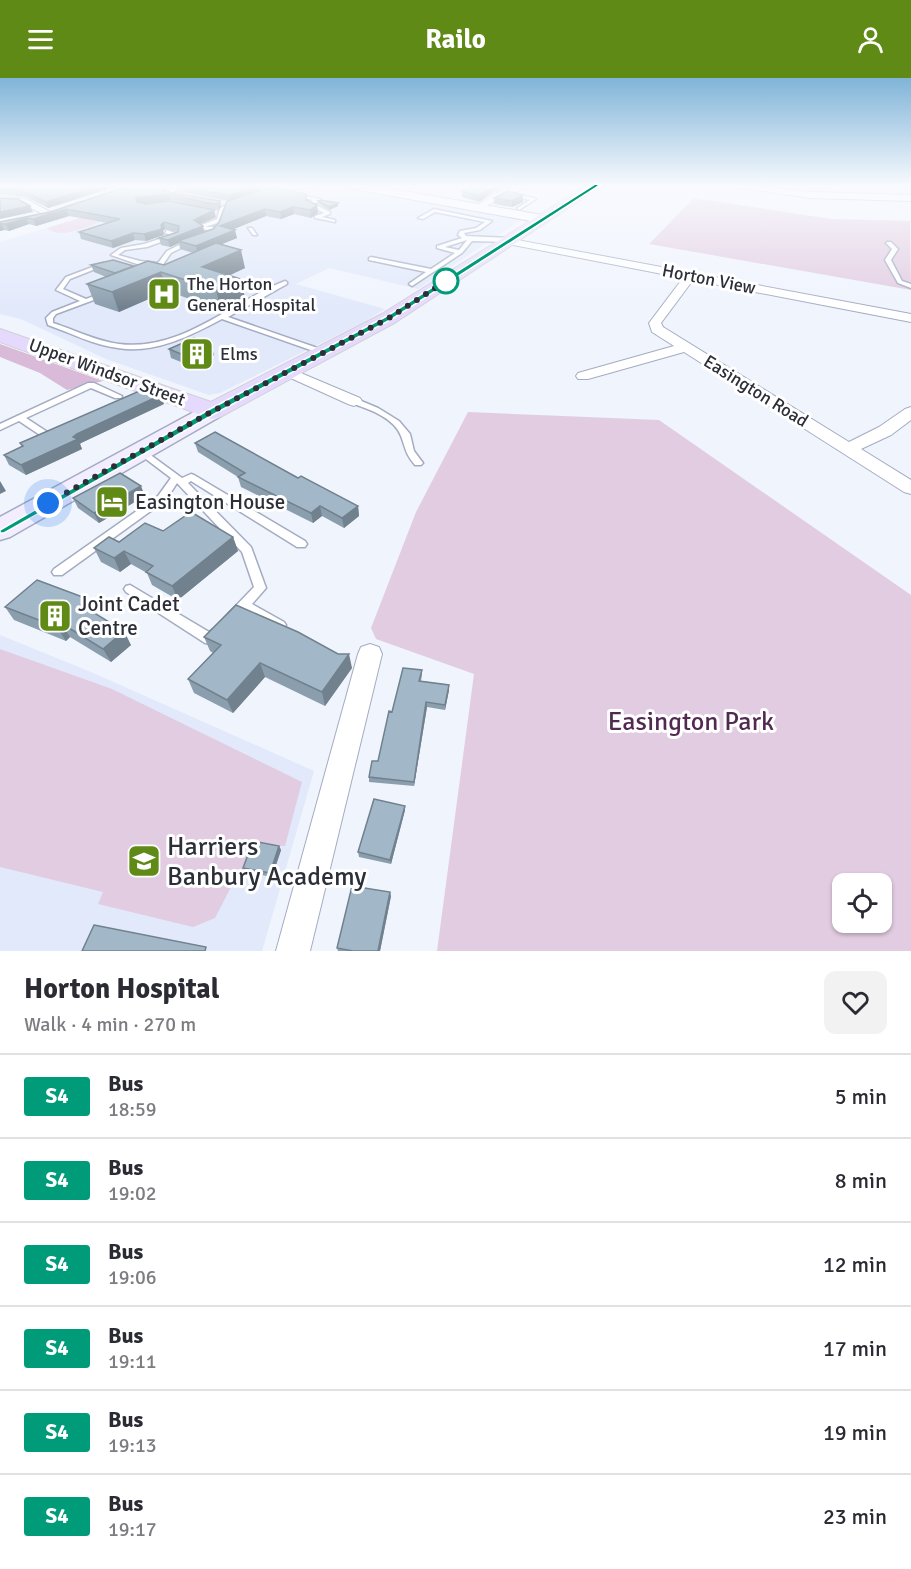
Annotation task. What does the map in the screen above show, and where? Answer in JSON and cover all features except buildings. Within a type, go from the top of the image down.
[{"type":"main road","points":[[0,530],[213,411],[389,318],[531,226]]},
{"type":"main road","name":"Upper Windsor Street","points":[[0,334],[213,411]]},
{"type":"street","name":"Horton View","points":[[508,240],[911,318]]},
{"type":"street","name":"Easington Road","points":[[690,276],[655,323],[657,329],[911,488]]},
{"type":"street","points":[[583,376],[686,347]]},
{"type":"street","points":[[289,372],[354,401]]},
{"type":"street","points":[[848,449],[885,430],[911,412]]},
{"type":"street","points":[[293,951],[365,651]]},
{"type":"lane","points":[[204,226],[201,227],[216,229]]},
{"type":"lane","points":[[143,279],[154,275],[169,252],[202,237],[217,226]]},
{"type":"lane","points":[[468,240],[461,235],[462,232],[478,229],[482,226]]},
{"type":"lane","points":[[136,262],[114,255],[123,249],[145,246],[177,235],[167,232]]},
{"type":"lane","points":[[460,252],[442,250],[439,247],[468,240],[490,238],[508,240]]},
{"type":"lane","points":[[412,284],[460,252],[468,240]]},
{"type":"lane","points":[[889,243],[895,249],[888,260],[900,282],[911,286]]},
{"type":"lane","points":[[371,259],[432,271]]},
{"type":"lane","points":[[86,301],[59,290],[68,278],[113,262],[162,263]]},
{"type":"lane","points":[[116,290],[54,313],[49,318],[51,324],[117,346],[134,346],[180,337],[285,283]]},
{"type":"lane","points":[[222,317],[325,352]]},
{"type":"lane","points":[[0,428],[91,385],[118,396]]},
{"type":"lane","points":[[354,401],[373,409],[401,426],[406,437],[407,451],[418,463]]},
{"type":"lane","points":[[20,418],[49,437]]},
{"type":"lane","points":[[130,589],[210,639],[260,588],[247,550],[179,480],[141,451]]},
{"type":"lane","points":[[58,572],[162,498],[179,480],[191,477],[301,544]]},
{"type":"lane","points":[[243,605],[295,634]]},
{"type":"shaded area","name":"The Horton General Hospital","points":[[54,226],[512,226],[418,289],[329,268],[296,284],[385,309],[362,323],[220,393],[209,395],[106,359],[21,319],[0,314],[0,242]]},
{"type":"shaded area","points":[[0,344],[103,381],[67,390],[40,373],[0,357]]},
{"type":"shaded area","name":"Harriers Banbury Academy","points":[[0,635],[91,672],[314,771],[262,951],[0,951]]},
{"type":"green space","points":[[55,226],[90,226],[70,232],[57,232],[47,228]]},
{"type":"green space","points":[[667,226],[910,226],[911,290],[649,244]]},
{"type":"green space","name":"Easington Park","points":[[468,412],[659,420],[911,595],[911,951],[437,951],[474,674],[376,639],[371,628],[416,512]]},
{"type":"green space","name":"Harriers Banbury Academy","points":[[0,649],[112,689],[302,782],[285,846],[255,846],[246,872],[232,885],[215,918],[193,927],[98,904],[103,892],[0,867]]},
{"type":"bus line","name":"S4","points":[[0,530],[213,411],[389,318],[532,226]]},
{"type":"place","name":"The Horton General Hospital","points":[[164,294]]},
{"type":"place","name":"Elms","points":[[197,354]]},
{"type":"place","name":"Easington House","points":[[112,502]]},
{"type":"place","name":"Joint Cadet Centre","points":[[55,616]]},
{"type":"place","name":"Harriers Banbury Academy","points":[[144,861]]},
{"type":"route","points":[[48,503],[213,411],[389,318],[446,281]]}]
